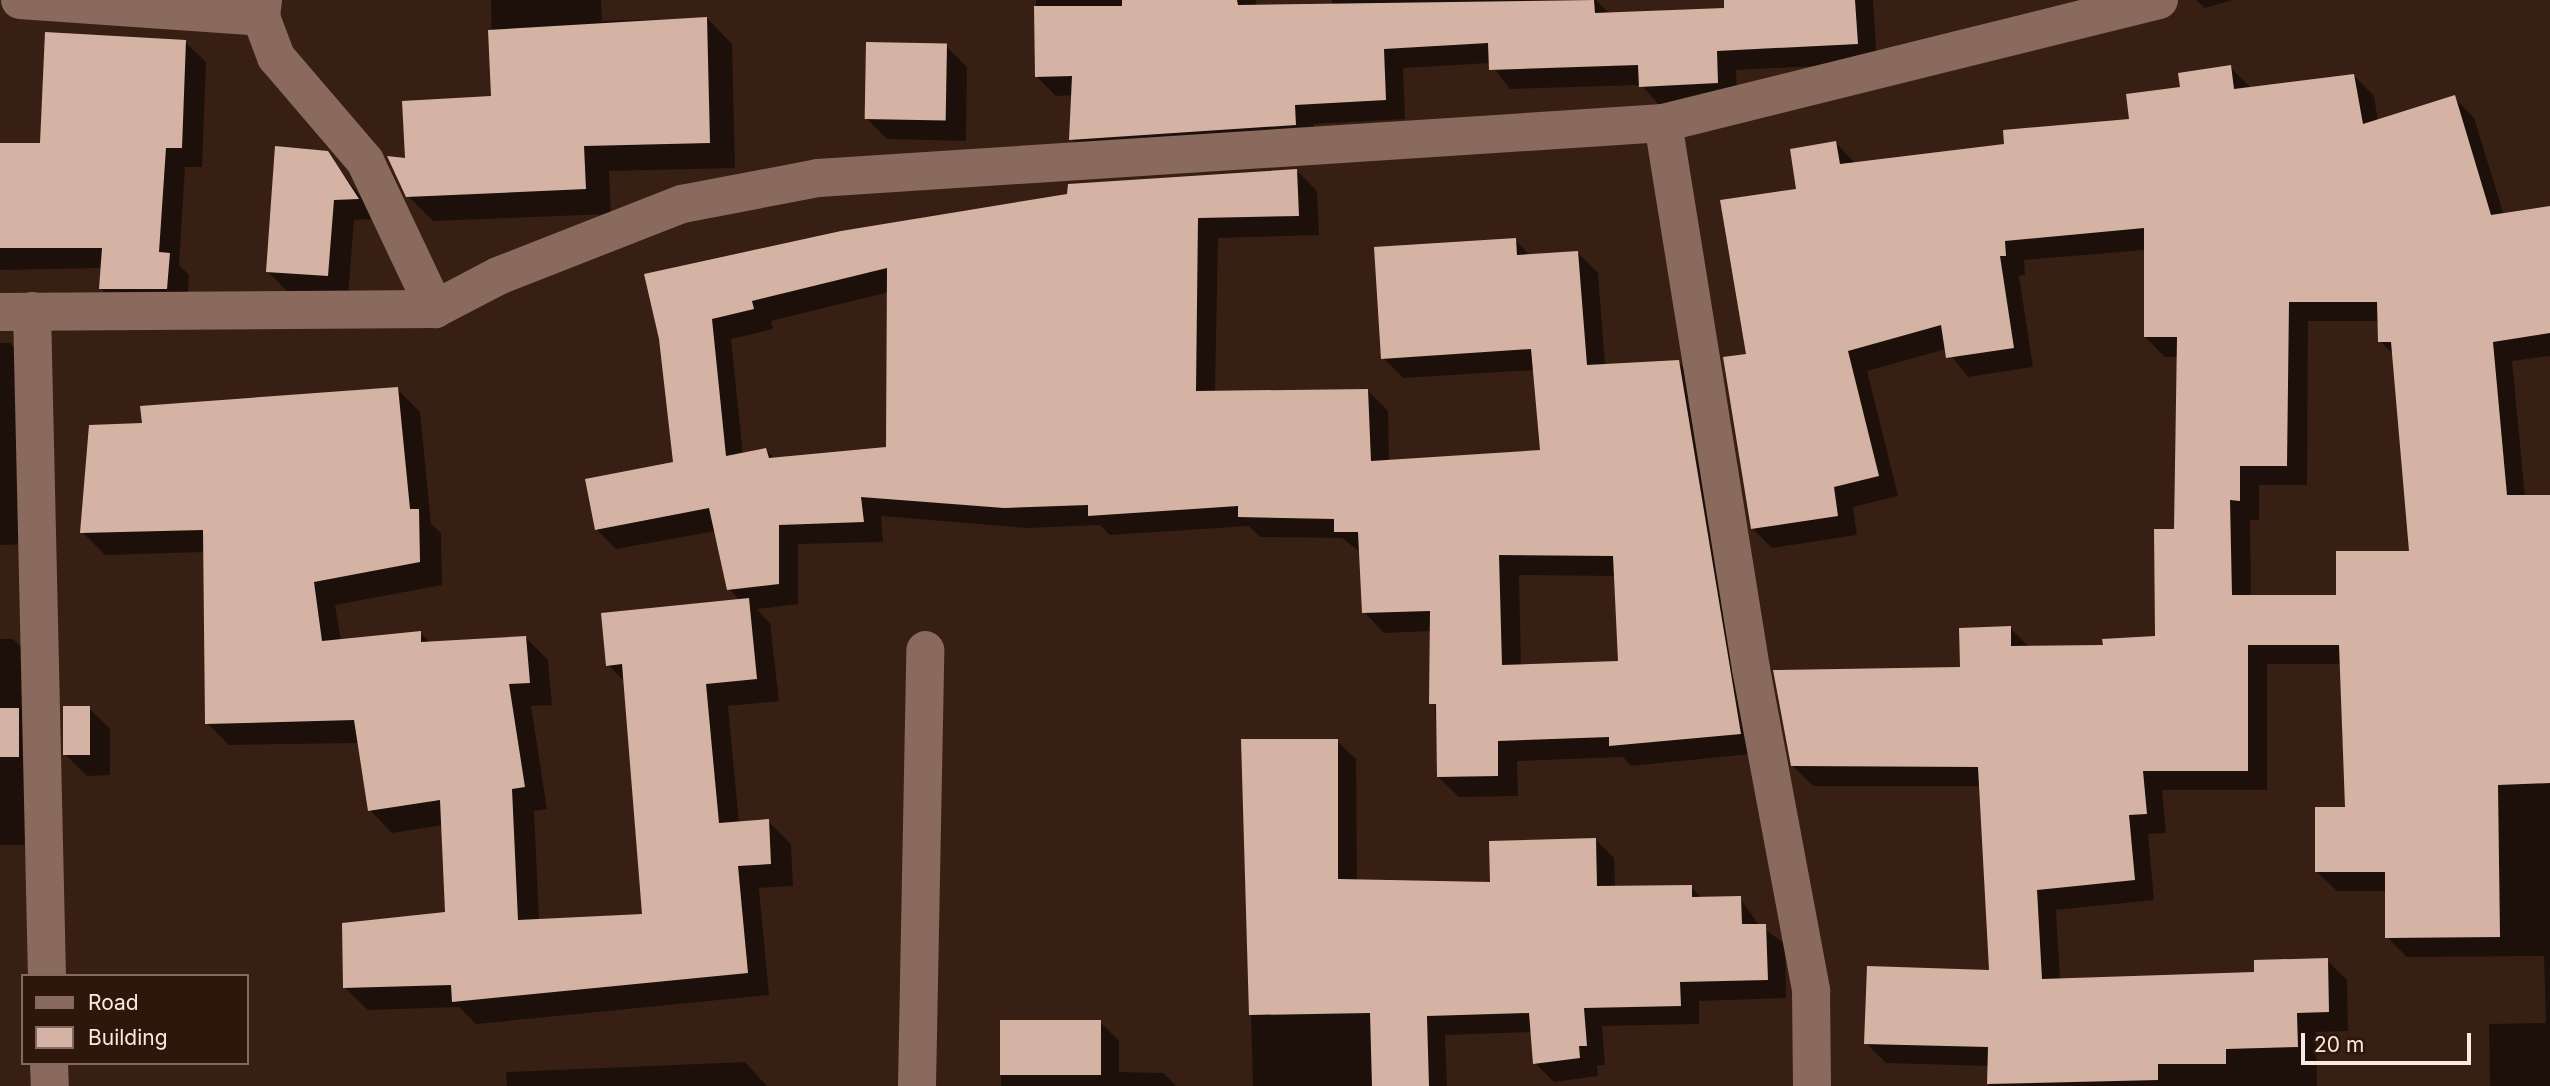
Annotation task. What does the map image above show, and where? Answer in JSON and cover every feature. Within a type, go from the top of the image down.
[{"type":"street","points":[[20,0],[262,8],[276,57],[365,161],[435,309]]},
{"type":"street","points":[[47,974],[16,311],[435,309],[498,276],[682,204],[818,178],[1663,123],[2160,0]]},
{"type":"street","points":[[1663,123],[1751,669],[1811,991],[1812,1086]]},
{"type":"street","points":[[918,1086],[925,650]]},
{"type":"street","points":[[50,1065],[50,1086]]},
{"type":"building","points":[[1122,0],[1237,0],[1238,5],[1594,0],[1595,13],[1724,8],[1724,0],[1855,0],[1858,44],[1717,51],[1718,83],[1639,87],[1638,65],[1489,70],[1488,43],[1384,49],[1386,100],[1295,105],[1296,125],[1069,140],[1072,76],[1035,77],[1034,6],[1122,6]]},
{"type":"building","points":[[707,17],[710,143],[584,146],[586,189],[406,197],[387,156],[405,158],[402,101],[491,96],[488,30]]},
{"type":"building","points":[[45,32],[186,40],[182,148],[166,148],[159,252],[170,253],[167,289],[99,289],[102,248],[0,248],[0,143],[40,143]]},
{"type":"building","points":[[866,42],[947,43],[946,120],[865,119]]},
{"type":"building","points":[[2231,65],[2234,89],[2354,74],[2363,124],[2455,95],[2491,215],[2550,206],[2550,333],[2493,342],[2507,495],[2550,495],[2550,783],[2498,785],[2500,937],[2385,938],[2385,872],[2315,872],[2315,807],[2345,807],[2339,645],[2248,645],[2248,771],[2143,771],[2147,814],[2129,815],[2135,880],[2037,890],[2042,979],[2254,972],[2254,960],[2328,958],[2329,1012],[2297,1013],[2298,1047],[2226,1049],[2226,1064],[2158,1064],[2158,1080],[1987,1084],[1988,1047],[1864,1044],[1867,966],[1989,970],[1978,767],[1791,766],[1773,670],[1960,667],[1959,628],[2011,626],[2011,646],[2103,645],[2102,639],[2155,636],[2154,529],[2174,529],[2177,337],[2144,337],[2144,228],[2005,241],[2006,256],[2000,256],[2014,348],[1946,358],[1941,325],[1848,351],[1879,476],[1834,487],[1838,516],[1751,529],[1723,357],[1746,354],[1720,200],[1796,189],[1790,149],[1836,141],[1840,164],[2004,144],[2003,130],[2129,119],[2126,94],[2180,87],[2178,73]],"holes":[[[2289,302],[2377,302],[2378,342],[2391,342],[2409,551],[2336,551],[2336,595],[2232,595],[2230,500],[2240,501],[2240,466],[2287,466]]]},
{"type":"building","points":[[275,146],[328,151],[359,199],[334,200],[328,276],[266,272]]},
{"type":"building","points":[[1297,169],[1299,216],[1198,218],[1196,391],[1368,389],[1371,461],[1540,450],[1531,349],[1381,359],[1374,247],[1516,238],[1517,255],[1578,251],[1587,365],[1679,360],[1741,734],[1609,746],[1609,737],[1498,741],[1498,776],[1437,777],[1436,704],[1429,704],[1430,611],[1362,613],[1358,532],[1334,532],[1334,519],[1238,517],[1238,506],[1088,516],[1088,505],[1004,508],[861,497],[864,522],[779,525],[779,584],[727,590],[709,508],[595,530],[585,479],[673,462],[659,339],[644,274],[841,231],[1067,194],[1068,184]],"holes":[[[887,268],[886,447],[769,458],[766,448],[726,456],[712,319],[754,309],[752,301]],[[1499,555],[1613,556],[1618,661],[1502,665]]]},
{"type":"building","points":[[398,387],[410,509],[419,509],[420,562],[314,582],[322,641],[421,631],[421,642],[526,636],[530,683],[509,684],[525,787],[512,789],[518,920],[642,914],[622,664],[606,666],[601,613],[749,598],[757,679],[706,684],[719,823],[769,819],[771,864],[738,866],[748,973],[452,1002],[451,985],[343,988],[342,923],[445,912],[440,800],[368,811],[354,720],[205,724],[203,530],[80,533],[89,425],[142,423],[140,406]]},
{"type":"building","points":[[63,706],[90,706],[90,755],[63,755]]},
{"type":"building","points":[[0,708],[19,708],[19,757],[0,757]]},
{"type":"building","points":[[1241,739],[1338,739],[1338,879],[1490,882],[1489,841],[1596,838],[1597,886],[1692,885],[1692,897],[1741,896],[1742,924],[1766,924],[1768,980],[1680,982],[1681,1006],[1584,1008],[1587,1046],[1579,1046],[1580,1058],[1533,1064],[1529,1013],[1427,1016],[1429,1086],[1372,1086],[1370,1013],[1249,1015]]},
{"type":"building","points":[[1000,1020],[1101,1020],[1101,1075],[1000,1075]]}]
